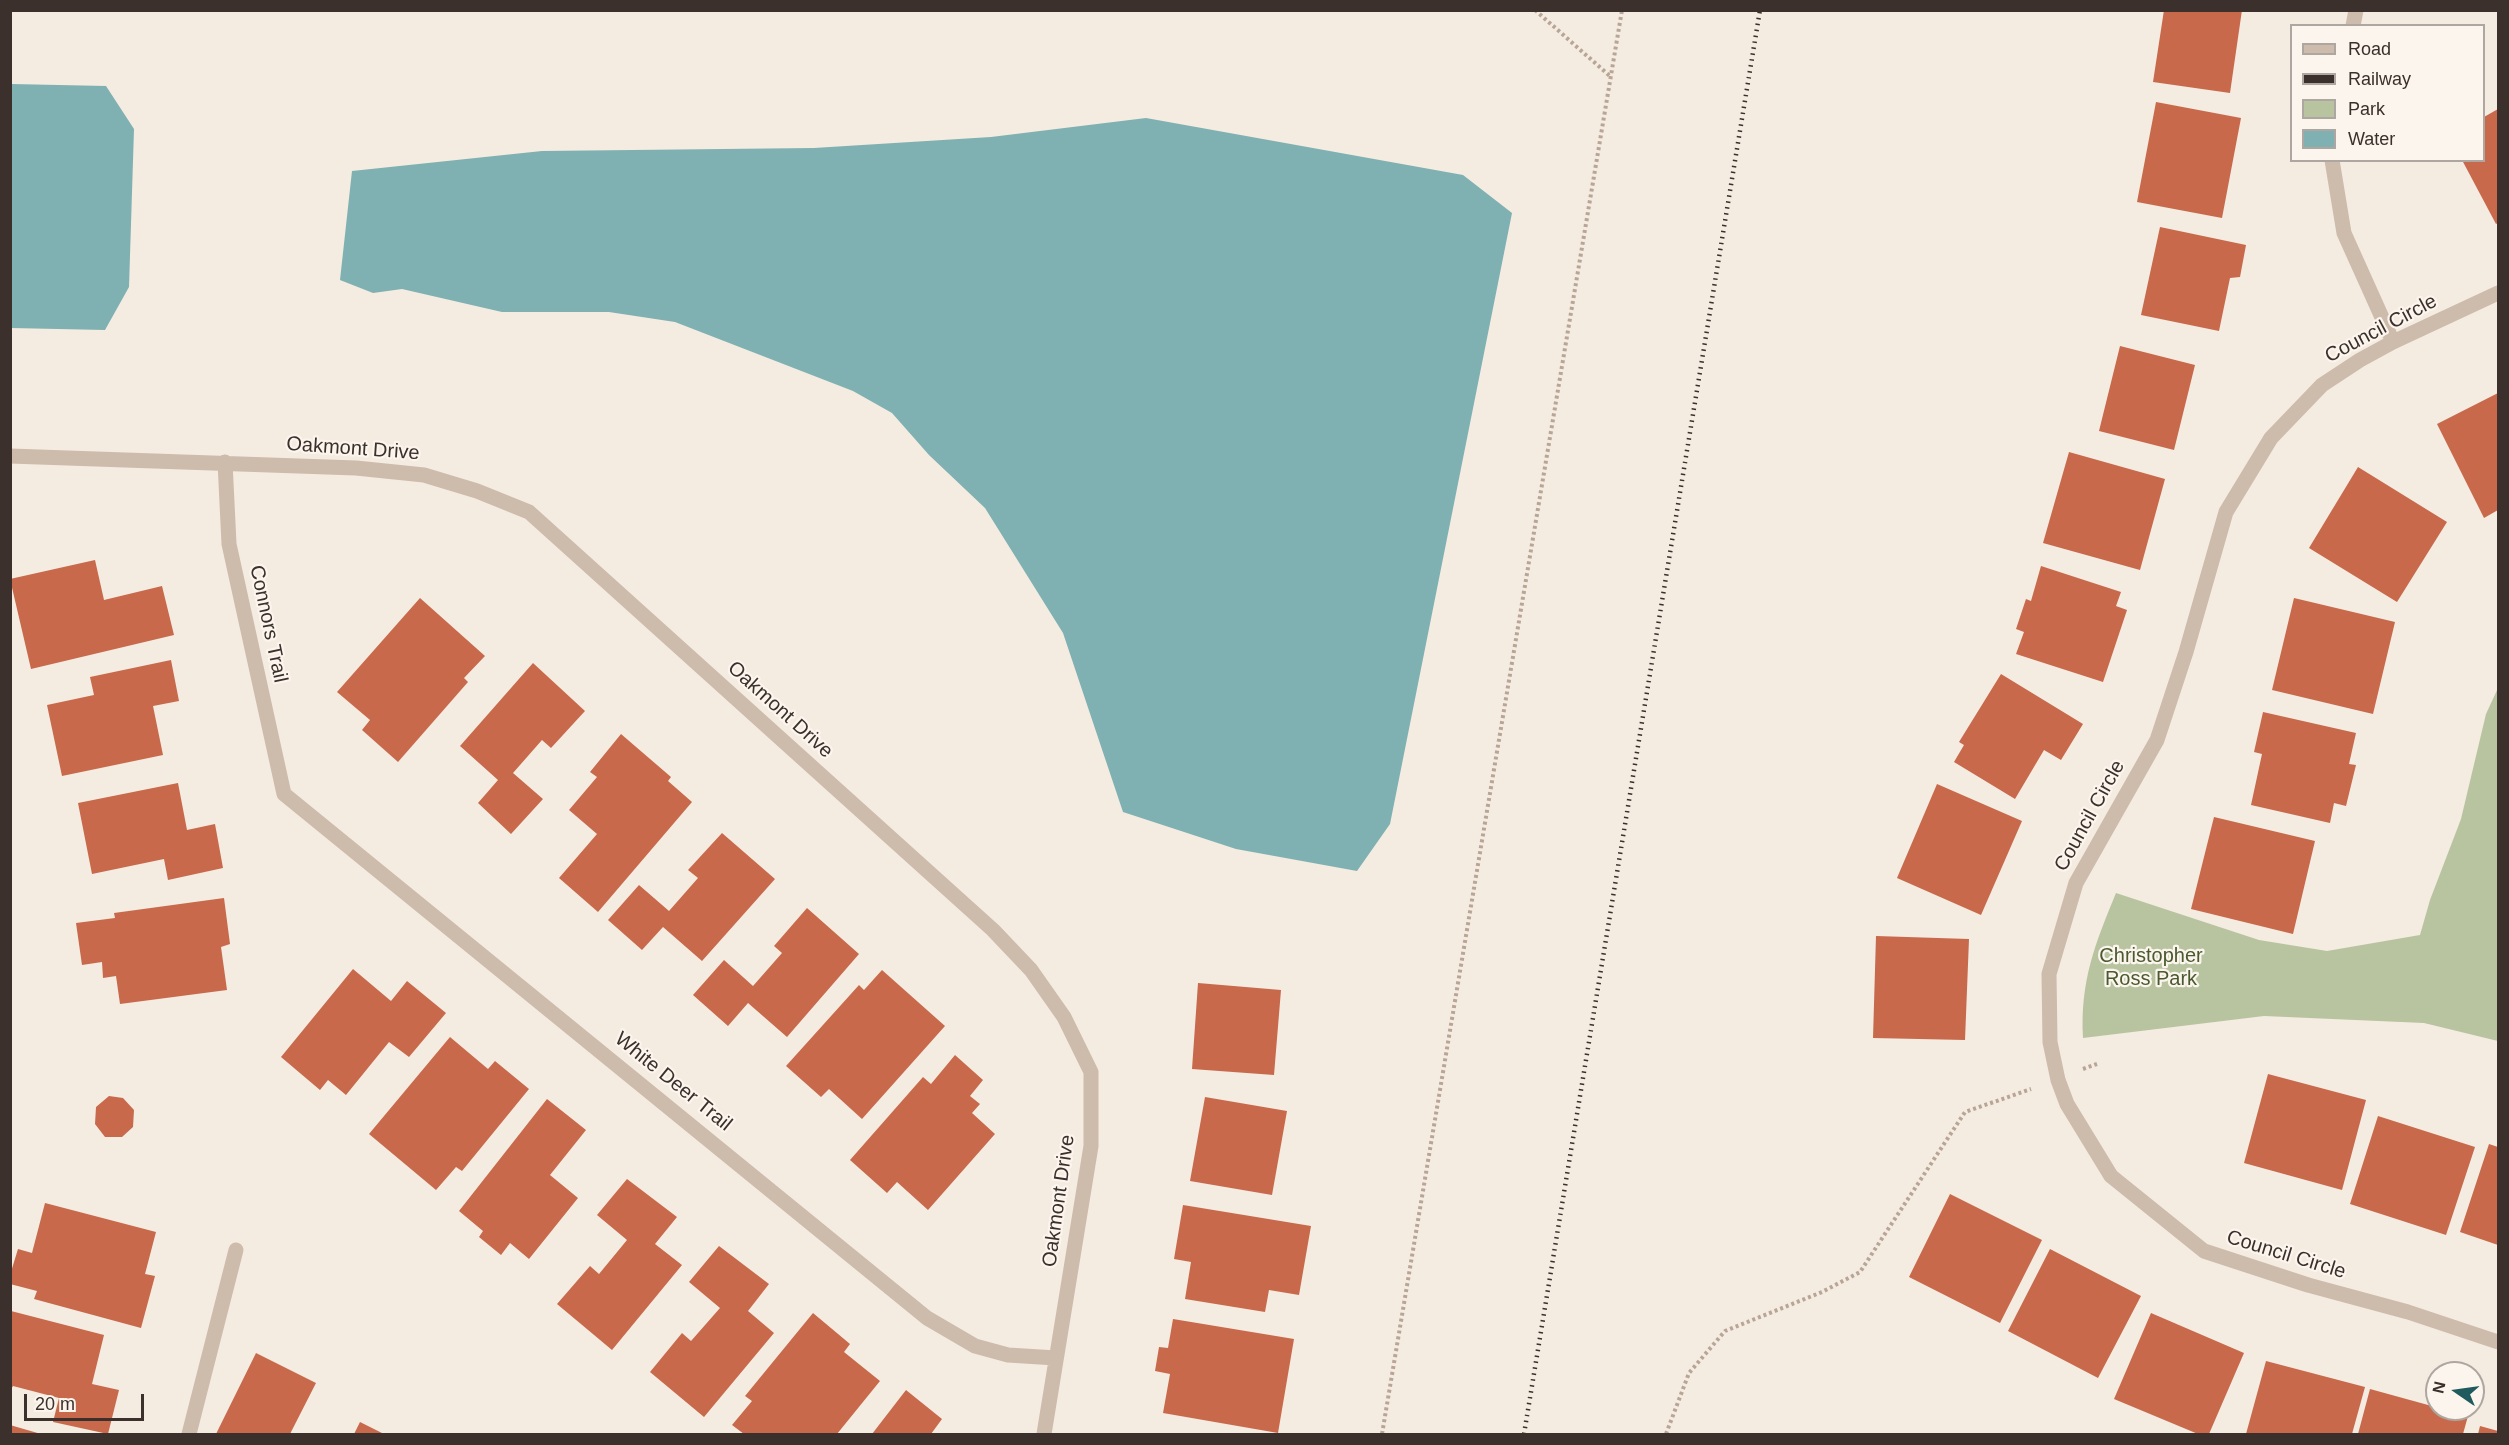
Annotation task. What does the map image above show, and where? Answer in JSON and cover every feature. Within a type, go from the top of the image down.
[{"type":"street","points":[[2332,162],[2344,233],[2393,342]]},
{"type":"street","name":"Council Circle","points":[[2499,293],[2393,342],[2322,385],[2271,438],[2226,512],[2186,652],[2157,740],[2076,884],[2049,974],[2050,1042],[2058,1080],[2067,1104],[2111,1176],[2204,1251],[2308,1285],[2408,1312],[2499,1342]]},
{"type":"street","name":"Oakmont Drive","points":[[10,456],[356,468],[424,475],[477,491],[529,512],[984,922],[1031,970],[1064,1017],[1091,1072],[1091,1146],[1044,1434]]},
{"type":"street","name":"Connors Trail","points":[[225,462],[229,544],[284,794]]},
{"type":"street","name":"White Deer Trail","points":[[284,794],[927,1318],[975,1346],[1008,1355],[1056,1358]]},
{"type":"street","points":[[189,1434],[236,1250]]},
{"type":"path","points":[[1535,10],[1611,77]]},
{"type":"path","points":[[1382,1434],[1622,10]]},
{"type":"path","points":[[1666,1434],[1689,1373],[1725,1331],[1822,1292],[1860,1272],[1965,1112],[2097,1064]]},
{"type":"green space","name":"Christopher Ross Park","points":[[2498,688],[2498,1041],[2424,1023],[2264,1016],[2083,1038],[2084,998],[2090,963],[2116,893],[2259,940],[2327,951],[2420,935],[2430,900],[2461,819],[2486,714]]},
{"type":"water","points":[[11,84],[106,86],[134,129],[129,287],[105,330],[11,328]]},
{"type":"water","points":[[1146,118],[1463,175],[1512,213],[1390,824],[1357,871],[1236,849],[1123,812],[1063,633],[985,508],[929,455],[892,413],[853,391],[675,322],[609,312],[502,312],[402,289],[373,293],[340,280],[352,171],[542,151],[814,148],[991,137]]},
{"type":"building","points":[[2164,10],[2242,10],[2230,93],[2153,82]]},
{"type":"building","points":[[2156,102],[2241,118],[2222,218],[2137,202]]},
{"type":"building","points":[[2498,109],[2498,223],[2496,224],[2463,162],[2485,162],[2485,116]]},
{"type":"building","points":[[2160,227],[2246,245],[2240,277],[2230,278],[2219,331],[2141,315]]},
{"type":"building","points":[[2120,346],[2195,365],[2174,450],[2099,431]]},
{"type":"building","points":[[2498,393],[2498,510],[2484,518],[2437,424]]},
{"type":"building","points":[[2069,452],[2165,479],[2140,570],[2043,543]]},
{"type":"building","points":[[2358,467],[2447,522],[2397,602],[2309,548]]},
{"type":"building","points":[[95,560],[104,600],[162,586],[174,635],[31,669],[10,579]]},
{"type":"building","points":[[2041,566],[2121,592],[2116,606],[2127,610],[2103,682],[2016,654],[2024,632],[2016,629],[2026,599],[2031,601]]},
{"type":"building","points":[[420,598],[485,656],[464,678],[468,682],[398,762],[362,730],[370,720],[337,692]]},
{"type":"building","points":[[2294,598],[2395,622],[2373,714],[2272,690]]},
{"type":"building","points":[[171,660],[179,701],[153,706],[163,755],[62,776],[47,705],[94,695],[90,677]]},
{"type":"building","points":[[533,663],[585,711],[551,748],[542,740],[513,773],[543,799],[511,834],[478,803],[498,780],[460,746]]},
{"type":"building","points":[[2001,674],[2083,724],[2061,760],[2044,750],[2015,799],[1954,762],[1964,745],[1959,742]]},
{"type":"building","points":[[2263,712],[2356,733],[2349,764],[2356,765],[2346,806],[2334,803],[2330,823],[2251,805],[2262,754],[2254,752]]},
{"type":"building","points":[[621,734],[671,777],[668,781],[692,802],[598,912],[559,878],[597,834],[569,810],[597,777],[590,772]]},
{"type":"building","points":[[178,783],[187,830],[215,824],[223,868],[168,880],[164,859],[92,874],[78,803]]},
{"type":"building","points":[[1937,784],[2022,821],[1981,915],[1897,878]]},
{"type":"building","points":[[2214,817],[2315,841],[2293,934],[2191,909]]},
{"type":"building","points":[[722,833],[775,879],[702,961],[663,927],[642,950],[608,920],[639,885],[669,911],[698,878],[688,870]]},
{"type":"building","points":[[224,898],[230,944],[221,947],[227,990],[120,1004],[116,976],[103,978],[102,962],[82,965],[76,923],[115,918],[114,913]]},
{"type":"building","points":[[807,908],[859,954],[787,1037],[748,1003],[728,1026],[693,995],[724,960],[753,986],[782,953],[774,946]]},
{"type":"building","points":[[1876,936],[1969,939],[1965,1040],[1873,1038]]},
{"type":"building","points":[[353,969],[391,1001],[407,981],[446,1013],[409,1057],[389,1042],[346,1095],[328,1080],[320,1090],[281,1057]]},
{"type":"building","points":[[882,970],[945,1026],[862,1119],[829,1089],[821,1097],[786,1066],[859,985],[864,990]]},
{"type":"building","points":[[1198,983],[1281,990],[1274,1075],[1192,1069]]},
{"type":"building","points":[[450,1037],[488,1069],[495,1061],[529,1089],[462,1171],[456,1167],[436,1190],[369,1134]]},
{"type":"building","points":[[955,1055],[983,1080],[970,1096],[980,1104],[972,1113],[995,1134],[928,1210],[897,1182],[887,1193],[850,1160],[923,1077],[931,1084]]},
{"type":"building","points":[[2268,1074],[2366,1100],[2342,1190],[2244,1163]]},
{"type":"building","points":[[109,1096],[123,1098],[134,1110],[133,1127],[122,1137],[105,1137],[95,1124],[96,1107]]},
{"type":"building","points":[[1205,1097],[1287,1111],[1272,1195],[1190,1181]]},
{"type":"building","points":[[547,1099],[586,1130],[550,1175],[578,1198],[529,1259],[510,1243],[501,1255],[479,1237],[483,1231],[459,1211]]},
{"type":"building","points":[[2378,1116],[2475,1147],[2446,1235],[2350,1204]]},
{"type":"building","points":[[2489,1144],[2498,1147],[2498,1245],[2460,1232]]},
{"type":"building","points":[[627,1179],[677,1217],[655,1244],[682,1265],[612,1350],[557,1304],[590,1266],[599,1274],[627,1240],[597,1215]]},
{"type":"building","points":[[1950,1194],[2042,1240],[2000,1323],[1909,1277]]},
{"type":"building","points":[[45,1203],[156,1232],[145,1274],[155,1276],[141,1328],[34,1299],[37,1291],[10,1284],[10,1275],[18,1249],[32,1253]]},
{"type":"building","points":[[1183,1205],[1311,1226],[1299,1295],[1269,1290],[1265,1312],[1185,1299],[1191,1262],[1174,1259]]},
{"type":"building","points":[[719,1246],[769,1284],[748,1311],[774,1333],[704,1417],[650,1372],[682,1333],[691,1341],[720,1308],[689,1282]]},
{"type":"building","points":[[2050,1249],[2141,1296],[2098,1378],[2008,1331]]},
{"type":"building","points":[[11,1311],[104,1335],[92,1384],[119,1390],[108,1434],[53,1422],[59,1398],[13,1386],[10,1391]]},
{"type":"building","points":[[813,1313],[850,1344],[844,1352],[880,1381],[837,1434],[744,1434],[732,1425],[752,1401],[745,1396]]},
{"type":"building","points":[[2151,1313],[2244,1353],[2209,1434],[2198,1434],[2114,1399]]},
{"type":"building","points":[[1173,1319],[1294,1339],[1278,1433],[1163,1413],[1170,1374],[1155,1371],[1159,1347],[1168,1348]]},
{"type":"building","points":[[256,1353],[316,1383],[290,1434],[216,1434]]},
{"type":"building","points":[[2266,1361],[2365,1387],[2352,1434],[2246,1434]]},
{"type":"building","points":[[2370,1389],[2425,1404],[2425,1421],[2467,1421],[2463,1434],[2358,1434]]},
{"type":"building","points":[[906,1390],[942,1419],[931,1434],[872,1434]]},
{"type":"building","points":[[360,1422],[384,1434],[354,1434]]},
{"type":"building","points":[[10,1425],[41,1434],[10,1434]]},
{"type":"building","points":[[2480,1426],[2498,1431],[2498,1434],[2478,1434]]},
{"type":"railway","points":[[1524,1434],[1760,10]]}]
